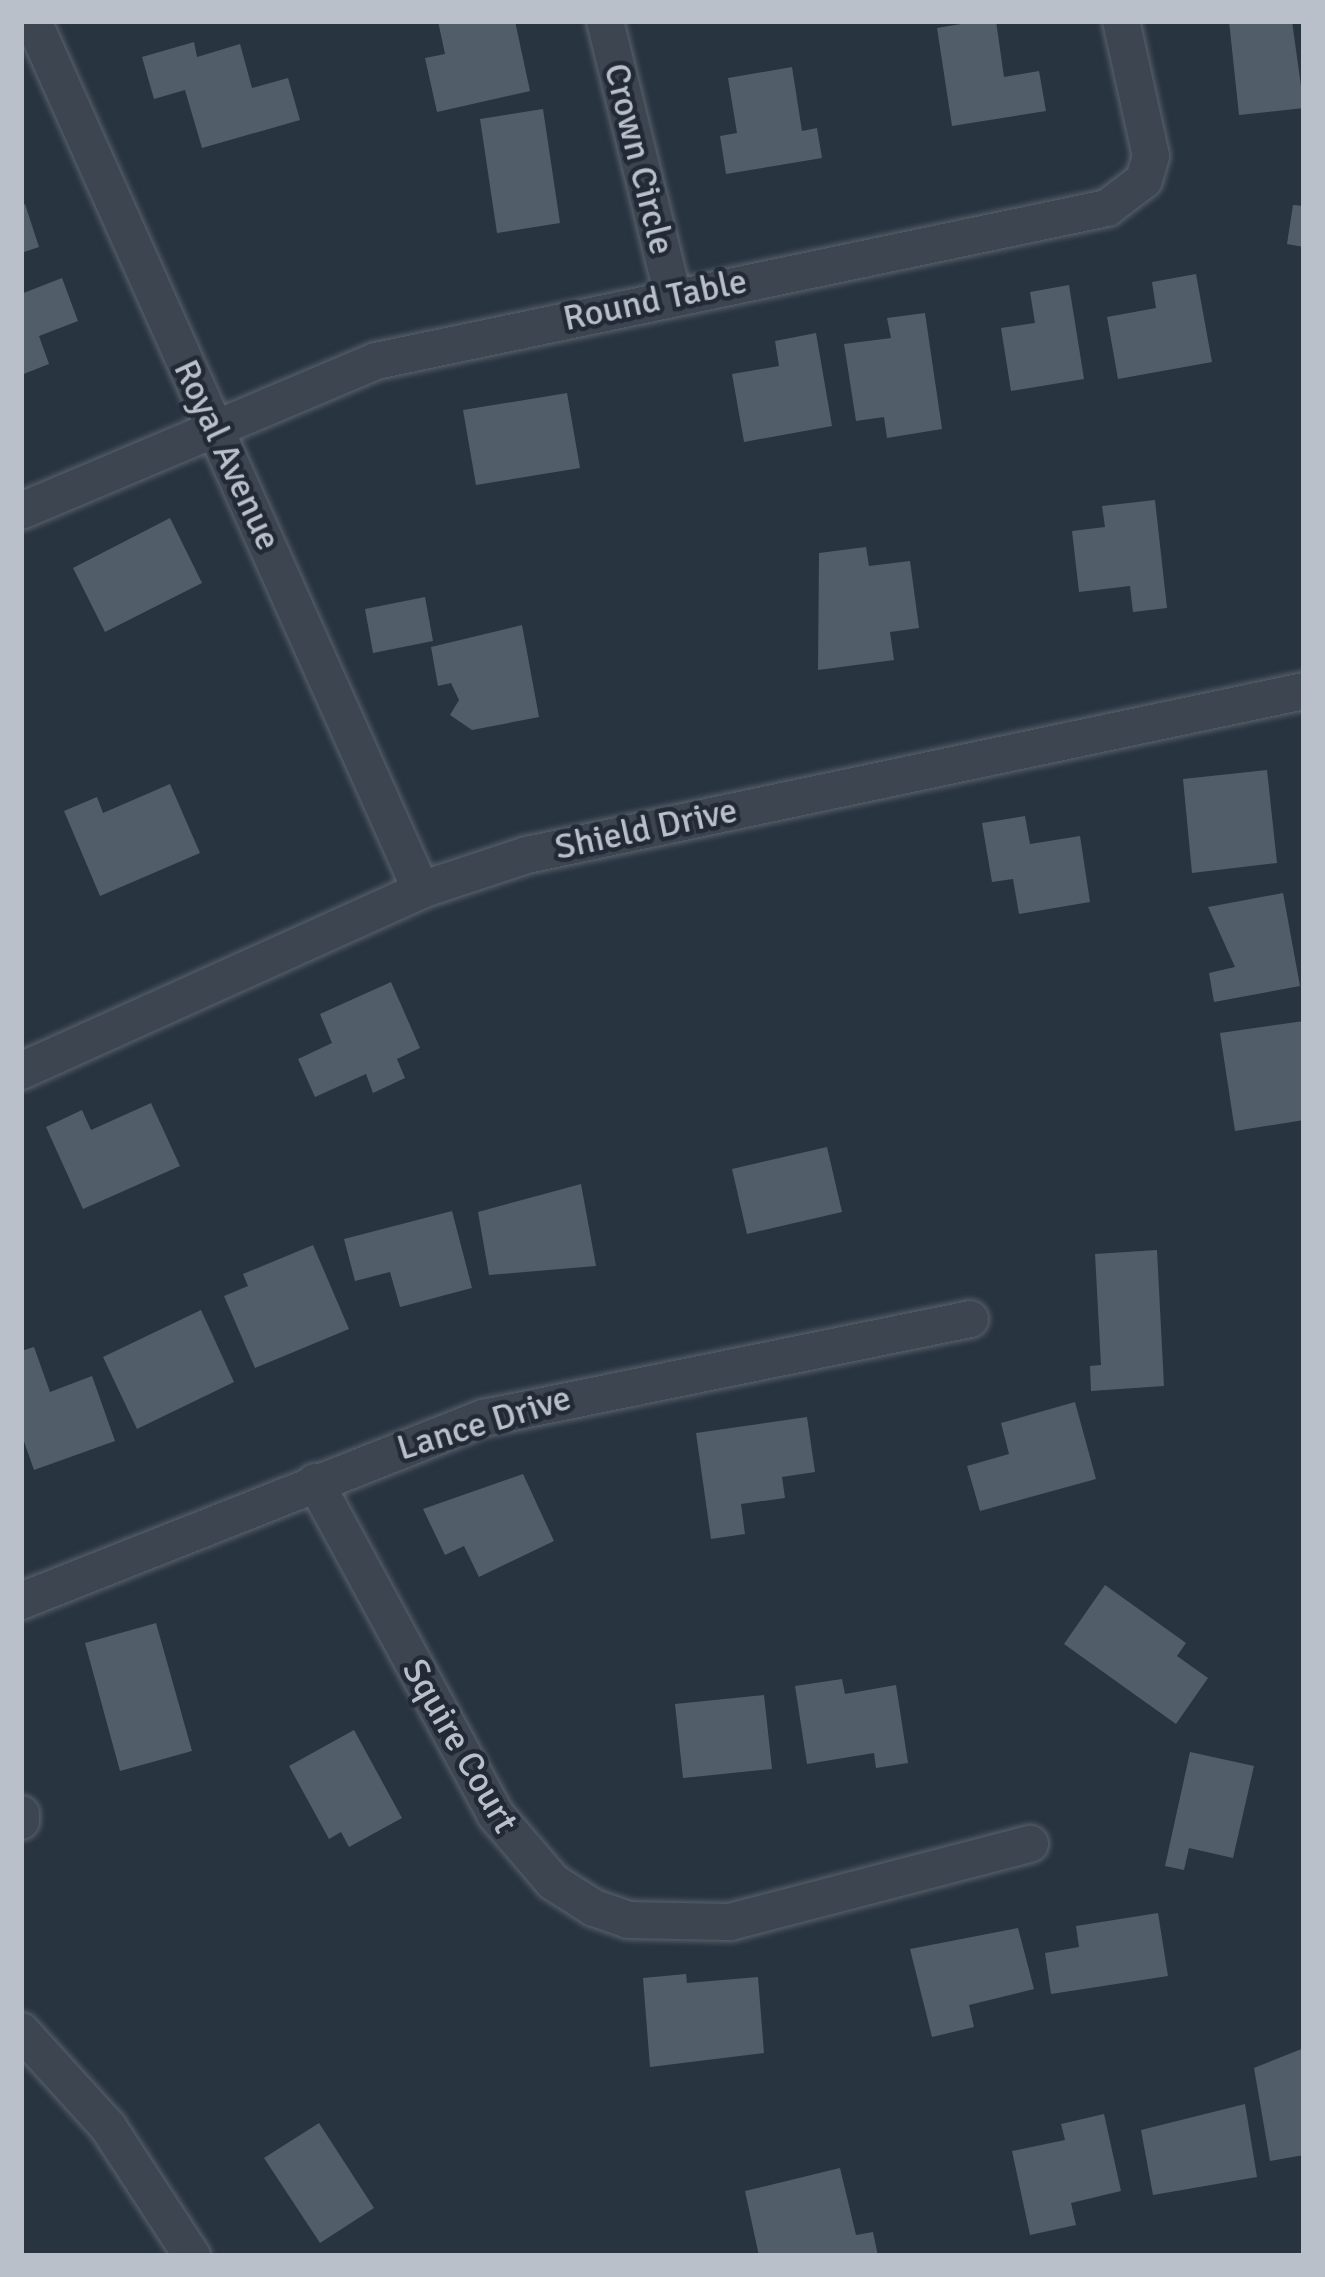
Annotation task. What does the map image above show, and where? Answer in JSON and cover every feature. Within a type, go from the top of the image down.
[{"type":"street","name":"Royal Avenue","points":[[33,21],[421,890]]},
{"type":"street","name":"Crown Circle","points":[[605,21],[673,296]]},
{"type":"street","name":"Round Table","points":[[21,511],[376,361],[1126,199],[1151,156],[1121,21]]},
{"type":"street","name":"Shield Drive","points":[[21,1072],[421,890],[584,842],[1304,691]]},
{"type":"street","name":"Lance Drive","points":[[21,1601],[315,1482],[532,1404],[970,1318]]},
{"type":"street","name":"Squire Court","points":[[315,1482],[495,1814],[553,1882],[594,1908],[683,1926],[730,1922],[1030,1844]]},
{"type":"street","points":[[21,2031],[108,2127],[192,2256]]},
{"type":"building","points":[[438,21],[515,21],[530,91],[437,112],[425,58],[445,54]]},
{"type":"building","points":[[996,21],[1004,77],[1039,71],[1046,111],[952,126],[937,28]]},
{"type":"building","points":[[1229,21],[1292,21],[1304,108],[1239,115]]},
{"type":"building","points":[[194,42],[197,57],[240,44],[252,88],[288,78],[300,120],[202,148],[185,90],[154,99],[142,57]]},
{"type":"building","points":[[792,67],[802,131],[817,128],[822,158],[726,174],[720,136],[737,133],[728,78]]},
{"type":"building","points":[[543,109],[560,223],[497,233],[480,119]]},
{"type":"building","points":[[25,204],[39,247],[21,253],[21,205]]},
{"type":"building","points":[[1293,205],[1304,206],[1304,247],[1287,244]]},
{"type":"building","points":[[1196,274],[1212,362],[1118,379],[1107,317],[1156,308],[1152,282]]},
{"type":"building","points":[[62,278],[78,321],[39,336],[49,364],[21,375],[21,294]]},
{"type":"building","points":[[1069,285],[1084,379],[1011,391],[1001,328],[1035,323],[1030,292]]},
{"type":"building","points":[[925,313],[942,429],[887,438],[884,417],[856,421],[844,344],[891,338],[887,318]]},
{"type":"building","points":[[816,333],[832,426],[744,442],[732,374],[779,366],[775,341]]},
{"type":"building","points":[[567,393],[580,468],[476,485],[463,410]]},
{"type":"building","points":[[1155,500],[1167,608],[1133,612],[1130,586],[1079,592],[1072,531],[1105,527],[1102,506]]},
{"type":"building","points":[[170,518],[202,583],[105,632],[73,568]]},
{"type":"building","points":[[866,547],[869,566],[910,561],[919,628],[890,632],[894,660],[818,670],[819,553]]},
{"type":"building","points":[[425,597],[433,641],[373,653],[365,609]]},
{"type":"building","points":[[522,625],[539,717],[472,730],[450,715],[459,700],[451,683],[438,686],[431,647]]},
{"type":"building","points":[[1267,770],[1277,863],[1192,873],[1183,779]]},
{"type":"building","points":[[170,784],[200,853],[100,896],[64,811],[97,797],[103,813]]},
{"type":"building","points":[[1025,816],[1030,844],[1080,836],[1090,902],[1019,914],[1013,879],[992,882],[982,823]]},
{"type":"building","points":[[1283,893],[1300,986],[1214,1002],[1209,973],[1235,967],[1208,907]]},
{"type":"building","points":[[391,982],[420,1048],[397,1059],[405,1078],[373,1093],[366,1074],[315,1097],[298,1059],[332,1043],[320,1014]]},
{"type":"building","points":[[1304,1021],[1304,1120],[1235,1131],[1220,1033]]},
{"type":"building","points":[[151,1103],[180,1166],[83,1209],[46,1127],[82,1110],[91,1130]]},
{"type":"building","points":[[827,1147],[842,1212],[747,1234],[732,1169]]},
{"type":"building","points":[[581,1184],[596,1266],[489,1275],[478,1212]]},
{"type":"building","points":[[452,1211],[472,1288],[400,1307],[390,1272],[355,1281],[344,1239]]},
{"type":"building","points":[[313,1245],[349,1329],[255,1368],[224,1296],[248,1286],[243,1274]]},
{"type":"building","points":[[1157,1250],[1164,1386],[1091,1391],[1090,1366],[1101,1365],[1095,1254]]},
{"type":"building","points":[[201,1310],[234,1382],[137,1429],[103,1357]]},
{"type":"building","points":[[34,1347],[50,1392],[92,1376],[115,1441],[34,1470],[21,1433],[21,1351]]},
{"type":"building","points":[[1075,1402],[1096,1479],[980,1511],[967,1466],[1009,1454],[1001,1423]]},
{"type":"building","points":[[807,1417],[815,1472],[782,1477],[785,1498],[741,1504],[745,1534],[711,1539],[696,1433]]},
{"type":"building","points":[[523,1474],[554,1541],[479,1577],[464,1546],[445,1555],[423,1509]]},
{"type":"building","points":[[1105,1585],[1186,1643],[1177,1656],[1208,1678],[1176,1724],[1064,1644]]},
{"type":"building","points":[[156,1623],[192,1751],[120,1771],[85,1643]]},
{"type":"building","points":[[842,1679],[845,1694],[896,1685],[908,1763],[876,1768],[874,1753],[807,1764],[795,1686]]},
{"type":"building","points":[[764,1695],[772,1769],[683,1778],[675,1704]]},
{"type":"building","points":[[354,1730],[402,1818],[349,1847],[341,1832],[329,1839],[289,1766]]},
{"type":"building","points":[[1190,1752],[1254,1766],[1233,1858],[1189,1848],[1184,1870],[1165,1866]]},
{"type":"building","points":[[1158,1913],[1168,1976],[1051,1994],[1045,1953],[1079,1947],[1076,1926]]},
{"type":"building","points":[[1018,1928],[1034,1989],[969,2005],[974,2027],[932,2037],[910,1949]]},
{"type":"building","points":[[686,1974],[687,1983],[758,1977],[764,2053],[650,2067],[643,1978]]},
{"type":"building","points":[[1304,2048],[1304,2155],[1270,2161],[1254,2068]]},
{"type":"building","points":[[1245,2104],[1257,2177],[1153,2195],[1141,2130]]},
{"type":"building","points":[[1104,2114],[1121,2191],[1071,2203],[1076,2225],[1030,2235],[1012,2151],[1065,2140],[1061,2124]]},
{"type":"building","points":[[319,2123],[374,2208],[320,2243],[264,2158]]},
{"type":"building","points":[[840,2168],[856,2235],[873,2232],[878,2256],[759,2256],[745,2191]]}]
